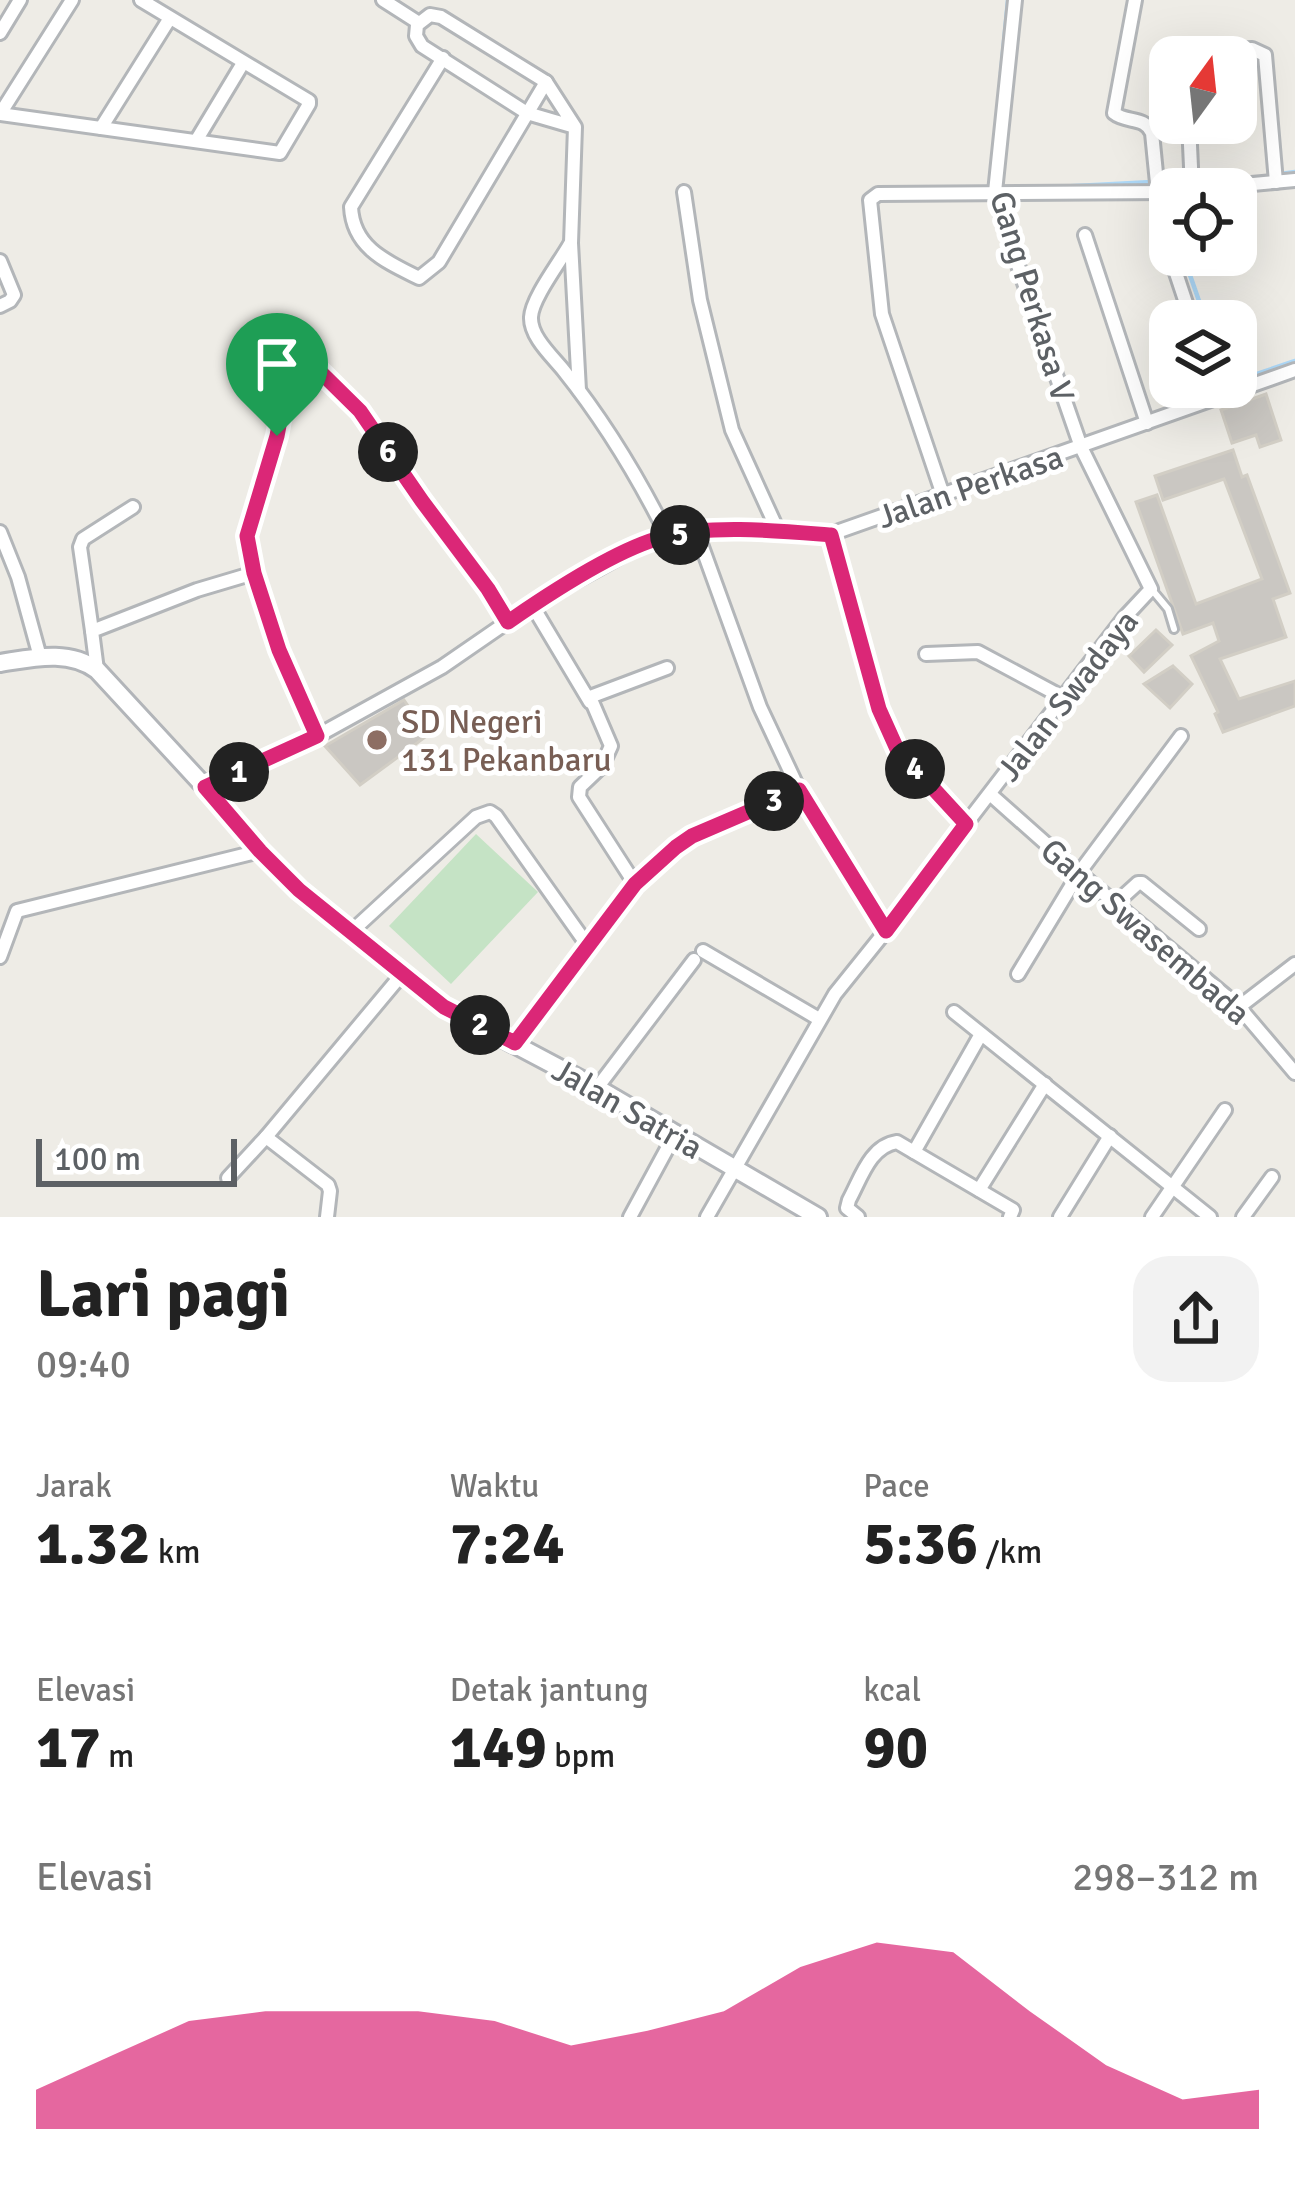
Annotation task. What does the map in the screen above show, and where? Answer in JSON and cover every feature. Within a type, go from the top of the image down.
[{"type":"street","points":[[0,33],[20,0]]},
{"type":"street","points":[[72,0],[0,114],[279,154],[309,101],[141,0]]},
{"type":"street","points":[[383,0],[418,23]]},
{"type":"street","name":"Gang Perkasa V","points":[[1015,0],[995,192],[1082,447]]},
{"type":"street","points":[[1135,0],[1113,107],[1119,117],[1149,126],[1159,168]]},
{"type":"street","points":[[575,127],[527,113],[418,42],[418,23],[430,15],[441,17],[546,82],[575,127],[571,243],[579,390]]},
{"type":"street","points":[[101,128],[170,18]]},
{"type":"street","points":[[1257,51],[1265,55],[1276,182]]},
{"type":"street","points":[[443,58],[351,207],[357,233],[379,259],[419,278],[439,262],[546,82]]},
{"type":"street","points":[[196,141],[243,63]]},
{"type":"street","points":[[1257,184],[1295,180]]},
{"type":"street","points":[[684,192],[700,300],[732,430],[778,531]]},
{"type":"street","points":[[943,495],[882,314],[870,200],[878,194],[1149,192]]},
{"type":"street","points":[[1085,235],[1148,423]]},
{"type":"street","points":[[571,243],[534,307],[530,319],[534,332],[579,390],[668,536]]},
{"type":"street","points":[[0,261],[14,295],[0,306]]},
{"type":"street","points":[[317,736],[279,650],[247,536],[277,436],[294,346],[360,411],[508,622]]},
{"type":"street","name":"Jalan Perkasa","points":[[1257,381],[1295,370]]},
{"type":"street","name":"Jalan Perkasa","points":[[205,787],[317,736],[442,667],[532,605],[616,556],[668,536],[697,533],[831,535],[1182,408]]},
{"type":"street","name":"Jalan Swadaya","points":[[707,1217],[819,1018],[1124,618],[1151,589],[1082,447]]},
{"type":"street","points":[[98,670],[80,548],[83,539],[134,508]]},
{"type":"street","points":[[0,532],[40,657]]},
{"type":"street","points":[[697,533],[760,707],[799,790],[886,931]]},
{"type":"street","points":[[831,535],[879,709],[897,749],[966,824]]},
{"type":"street","points":[[92,631],[254,573]]},
{"type":"street","points":[[0,580],[18,577]]},
{"type":"street","points":[[532,605],[611,746],[602,766],[580,787],[579,797],[635,884]]},
{"type":"street","points":[[926,654],[978,652],[1064,698]]},
{"type":"street","points":[[0,663],[71,657],[98,670]]},
{"type":"street","points":[[592,705],[590,697],[667,668]]},
{"type":"street","name":"Jalan Satria","points":[[98,670],[299,890],[444,1007],[596,1088],[818,1217]]},
{"type":"street","points":[[1018,974],[1079,873],[1181,736]]},
{"type":"street","points":[[515,1043],[635,884],[676,847],[799,790]]},
{"type":"street","name":"Gang Swasembada","points":[[990,794],[1240,1007],[1295,1073]]},
{"type":"street","points":[[351,932],[476,817],[490,812],[588,946]]},
{"type":"street","points":[[0,957],[17,910],[260,851]]},
{"type":"street","points":[[1116,903],[1142,883],[1199,929]]},
{"type":"street","points":[[596,1088],[699,956],[819,1018]]},
{"type":"street","points":[[1240,1007],[1295,964]]},
{"type":"street","points":[[228,1178],[403,974]]},
{"type":"street","points":[[954,1012],[1210,1217]]},
{"type":"street","points":[[914,1151],[982,1034]]},
{"type":"street","points":[[979,1190],[1045,1084]]},
{"type":"street","points":[[1152,1217],[1226,1110]]},
{"type":"street","points":[[630,1217],[675,1134]]},
{"type":"street","points":[[1060,1217],[1110,1136]]},
{"type":"street","points":[[266,1137],[328,1185],[327,1217]]},
{"type":"street","points":[[858,1217],[848,1208],[849,1200],[876,1151],[897,1142],[1016,1215]]},
{"type":"street","points":[[1243,1217],[1272,1177]]},
{"type":"lane","points":[[1151,589],[1168,609],[1174,629]]},
{"type":"green space","points":[[476,834],[538,892],[451,984],[389,926]]},
{"type":"building","points":[[1266,394],[1281,440],[1260,447],[1256,435],[1232,443],[1221,410],[1257,408],[1257,397]]},
{"type":"building","points":[[1233,450],[1242,477],[1247,475],[1290,593],[1273,599],[1286,637],[1220,659],[1239,699],[1295,681],[1295,706],[1223,732],[1191,656],[1219,641],[1213,623],[1183,634],[1136,502],[1157,495],[1196,604],[1262,579],[1224,479],[1163,500],[1155,476]]},
{"type":"building","points":[[1156,630],[1172,645],[1144,672],[1129,656]]},
{"type":"building","points":[[1173,666],[1192,684],[1170,708],[1144,684]]},
{"type":"building","name":"SD Negeri 131 Pekanbaru","points":[[404,700],[428,735],[360,785],[325,746]]},
{"type":"waterway","points":[[1001,73],[1008,0]]},
{"type":"waterway","points":[[1280,174],[1295,172]]},
{"type":"waterway","points":[[1056,187],[1149,182]]},
{"type":"waterway","points":[[1190,276],[1199,300]]},
{"type":"waterway","points":[[1257,374],[1295,361]]},
{"type":"place","name":"SD Negeri 131 Pekanbaru","points":[[377,740]]},
{"type":"route","points":[[294,346],[360,411],[508,622],[616,556],[668,536],[758,530],[831,535],[879,709],[897,749],[966,824],[886,931],[799,790],[676,847],[635,884],[515,1043],[444,1007],[299,890],[205,787],[317,736],[279,650],[247,536],[277,436],[294,346]]}]
